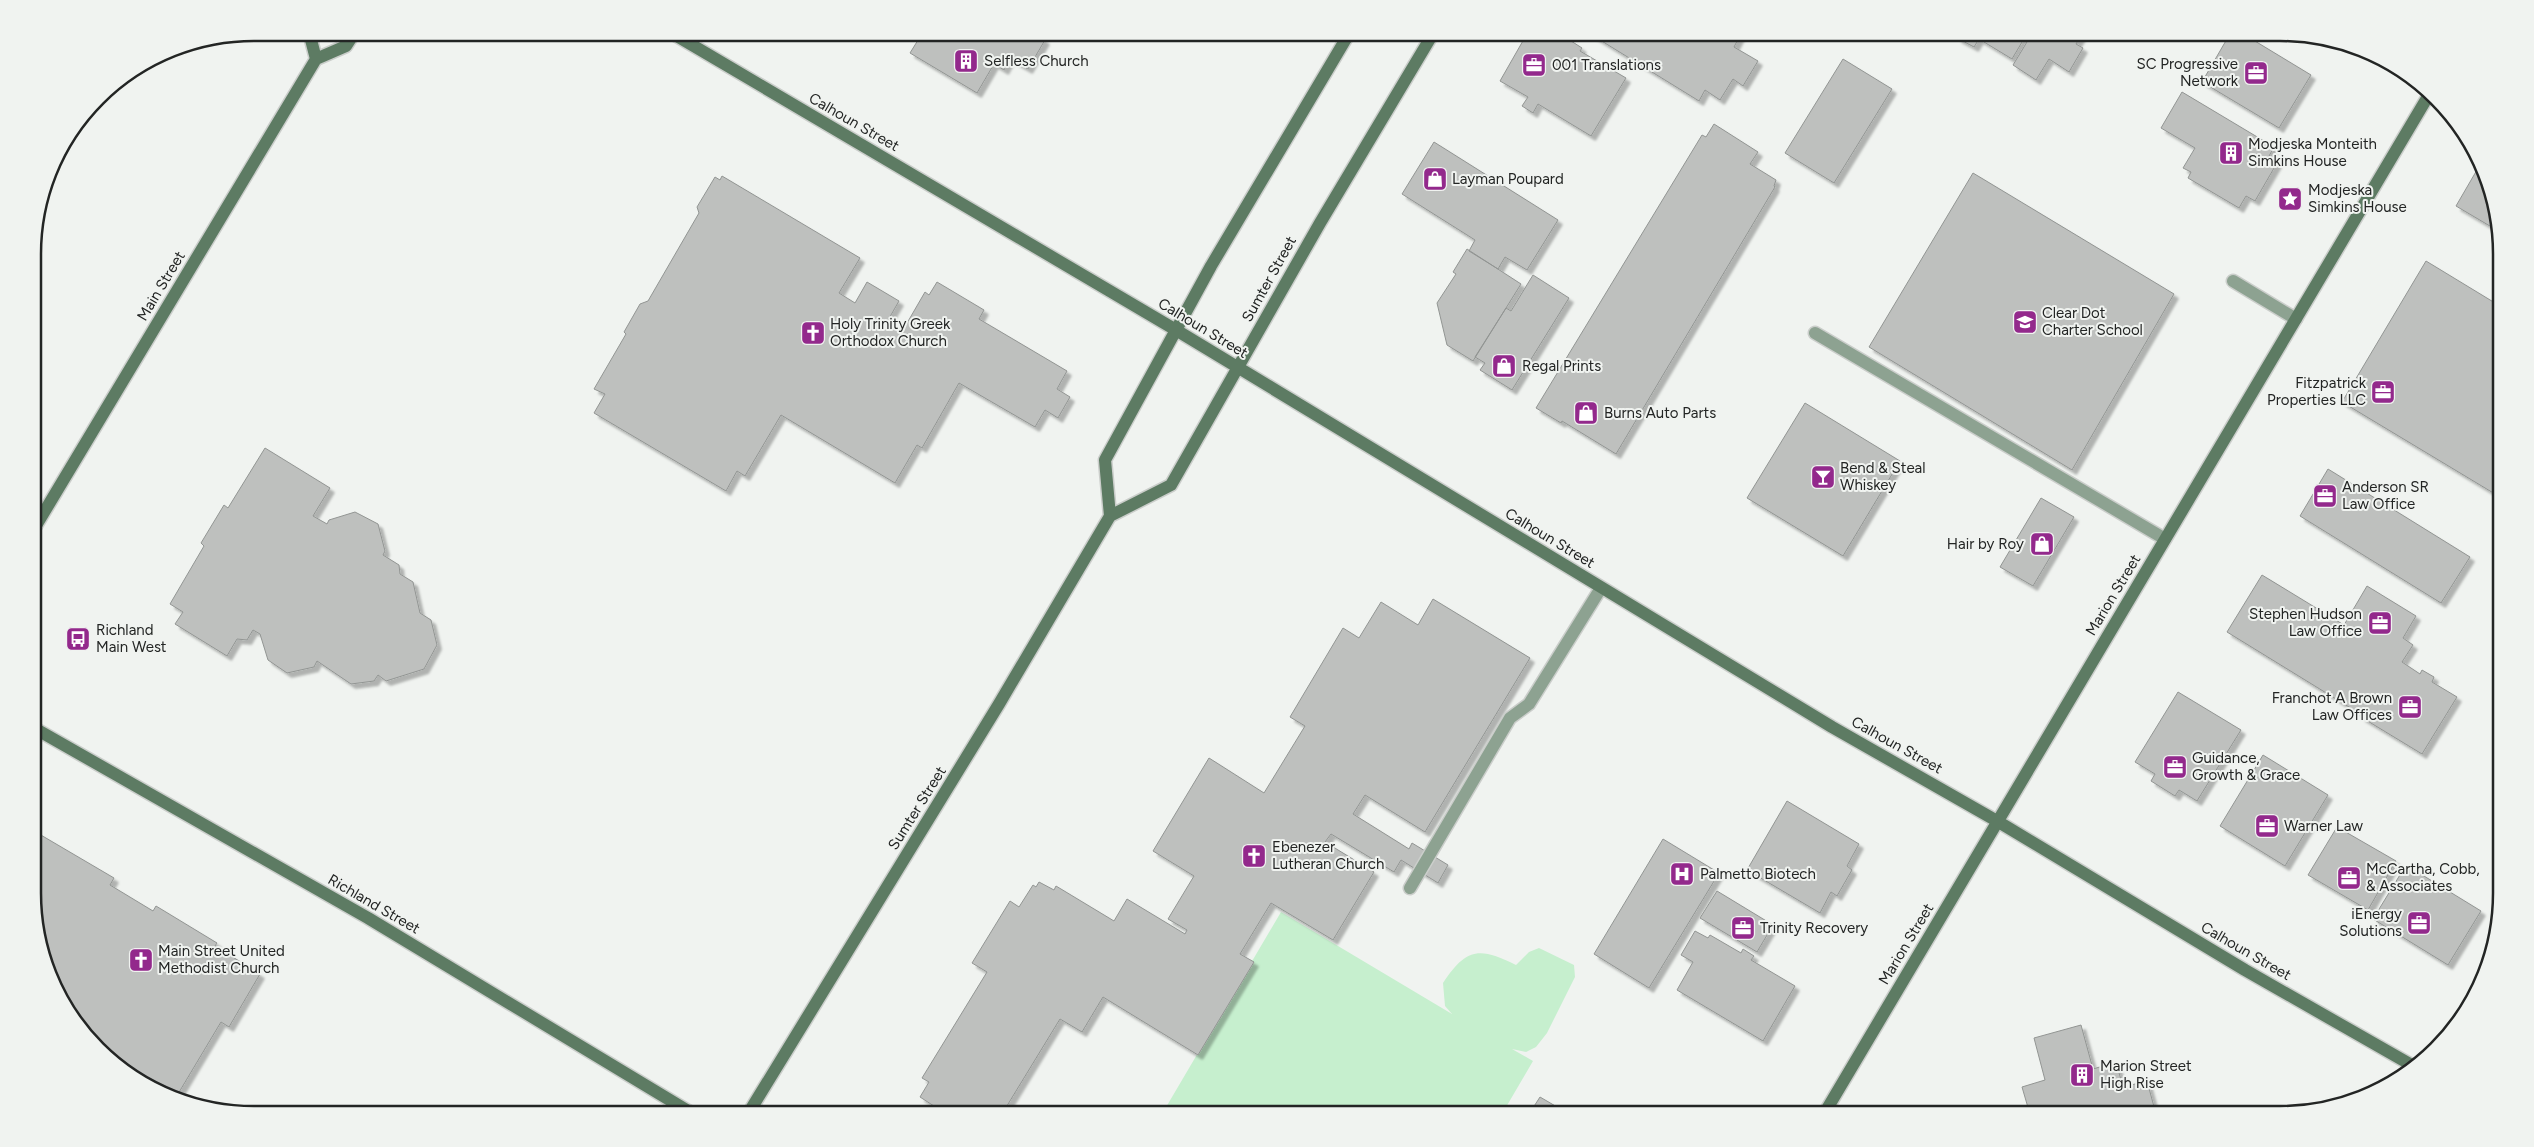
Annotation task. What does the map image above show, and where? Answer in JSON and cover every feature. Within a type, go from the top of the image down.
[{"type":"street","points":[[311,41],[316,59],[346,46],[349,41]]},
{"type":"street","name":"Calhoun Street","points":[[685,41],[1176,330],[1832,727],[1998,821],[2245,970],[2408,1063]]},
{"type":"street","points":[[1110,516],[1105,460],[1216,257],[1345,41]]},
{"type":"street","name":"Sumter Street","points":[[753,1106],[999,704],[1110,516],[1171,485],[1197,436],[1239,368],[1315,231],[1429,41]]},
{"type":"street","name":"Main Street","points":[[41,517],[316,59]]},
{"type":"street","name":"Marion Street","points":[[1829,1106],[2426,100]]},
{"type":"street","name":"Richland Street","points":[[41,732],[368,918],[680,1106]]},
{"type":"lane","points":[[2233,281],[2296,319]]},
{"type":"lane","points":[[1815,333],[2165,539]]},
{"type":"lane","points":[[1410,888],[1510,718],[1529,704],[1601,588]]},
{"type":"green space","points":[[1281,912],[1452,1014],[1445,1006],[1443,983],[1466,957],[1482,953],[1516,965],[1529,952],[1539,948],[1574,965],[1575,977],[1547,1033],[1536,1047],[1526,1052],[1512,1049],[1533,1061],[1507,1106],[1167,1106]]},
{"type":"building","name":"Selfless Church","points":[[917,41],[1044,41],[1028,69],[1010,59],[1004,70],[994,64],[977,93],[910,53]]},
{"type":"building","points":[[1523,41],[1571,41],[1582,48],[1580,51],[1626,78],[1591,136],[1538,104],[1533,113],[1522,106],[1528,97],[1500,81]]},
{"type":"building","points":[[1602,41],[1737,41],[1734,47],[1758,61],[1743,86],[1733,79],[1720,100],[1705,90],[1699,101]]},
{"type":"building","points":[[1963,41],[1978,41],[1974,47]]},
{"type":"building","points":[[1982,41],[2023,41],[2012,59]]},
{"type":"building","points":[[2028,41],[2078,41],[2076,44],[2083,48],[2069,72],[2049,59],[2036,80],[2013,65]]},
{"type":"building","points":[[2226,41],[2255,41],[2311,75],[2279,128],[2202,82]]},
{"type":"building","points":[[1843,59],[1892,89],[1834,183],[1785,153]]},
{"type":"building","name":"Modjeska Monteith Simkins House","points":[[2182,92],[2274,147],[2268,158],[2277,163],[2255,201],[2246,196],[2239,208],[2188,178],[2191,172],[2183,168],[2195,148],[2161,128]]},
{"type":"building","points":[[1714,124],[1758,152],[1750,164],[1776,180],[1775,187],[1616,454],[1562,421],[1561,423],[1536,408],[1702,135],[1706,137]]},
{"type":"building","points":[[1434,142],[1558,220],[1527,270],[1505,257],[1498,269],[1469,251],[1475,240],[1402,194]]},
{"type":"building","points":[[2476,171],[2489,213],[2491,227],[2456,206]]},
{"type":"building","name":"Clear Dot Charter School","points":[[1973,173],[2174,294],[2072,470],[1869,347]]},
{"type":"building","name":"Holy Trinity Greek Orthodox Church","points":[[722,176],[860,258],[839,293],[855,303],[867,282],[899,301],[887,322],[903,330],[925,292],[929,295],[937,282],[984,310],[979,319],[1067,371],[1057,389],[1070,397],[1058,418],[1045,410],[1035,427],[959,383],[922,448],[917,445],[895,483],[781,415],[745,476],[737,471],[726,491],[594,413],[605,394],[594,389],[626,334],[624,332],[640,304],[648,301],[699,213],[697,207],[715,177],[720,180]]},
{"type":"building","points":[[1467,249],[1521,284],[1473,361],[1447,345],[1437,303],[1456,274],[1453,272]]},
{"type":"building","points":[[2426,261],[2493,302],[2493,493],[2342,402]]},
{"type":"building","points":[[1533,275],[1569,298],[1512,390],[1480,370],[1485,363],[1475,357],[1506,308],[1511,311]]},
{"type":"building","points":[[1805,403],[1900,461],[1843,556],[1747,498]]},
{"type":"building","points":[[265,448],[330,488],[313,516],[327,524],[329,520],[355,512],[378,524],[385,551],[383,555],[399,565],[400,574],[413,582],[420,613],[431,620],[437,645],[424,669],[386,681],[378,675],[374,681],[351,684],[317,661],[314,667],[287,673],[268,660],[260,634],[253,630],[247,640],[237,639],[227,656],[175,624],[183,612],[170,604],[204,546],[201,543],[224,505],[228,508]]},
{"type":"building","points":[[2328,469],[2470,557],[2441,603],[2300,516]]},
{"type":"building","points":[[2041,498],[2074,517],[2033,586],[2000,567]]},
{"type":"building","points":[[2262,575],[2344,625],[2367,586],[2416,616],[2403,638],[2413,645],[2402,662],[2420,674],[2422,670],[2434,677],[2432,682],[2457,697],[2422,754],[2227,632]]},
{"type":"building","name":"Ebenezer Lutheran Church","points":[[1433,599],[1530,658],[1425,832],[1365,795],[1353,814],[1409,849],[1412,843],[1448,865],[1438,883],[1401,860],[1394,872],[1331,834],[1325,842],[1374,872],[1333,940],[1271,903],[1240,954],[1254,962],[1198,1055],[1103,997],[1082,1032],[1060,1019],[1007,1106],[934,1106],[920,1097],[929,1082],[922,1078],[987,972],[972,963],[1010,901],[1019,907],[1033,885],[1036,887],[1039,882],[1054,890],[1056,886],[1114,921],[1127,899],[1185,934],[1187,930],[1168,919],[1194,876],[1153,851],[1209,758],[1264,793],[1305,726],[1290,717],[1343,628],[1359,638],[1381,602],[1418,625]]},
{"type":"building","points":[[2178,692],[2241,730],[2197,801],[2179,790],[2175,796],[2151,781],[2155,774],[2135,762]]},
{"type":"building","points":[[2263,755],[2328,795],[2285,866],[2220,826]]},
{"type":"building","points":[[1787,801],[1859,844],[1847,866],[1852,870],[1837,896],[1831,892],[1820,913],[1747,870]]},
{"type":"building","points":[[2337,827],[2396,861],[2368,910],[2308,875]]},
{"type":"building","name":"Main Street United Methodist Church","points":[[41,835],[114,878],[110,885],[153,911],[156,906],[217,943],[215,946],[260,974],[229,1027],[221,1022],[179,1092],[160,1084],[136,1070],[114,1053],[94,1033],[77,1011],[63,987],[57,974],[45,934],[41,893]]},
{"type":"building","points":[[1663,839],[1719,873],[1649,988],[1594,954]]},
{"type":"building","points":[[2406,865],[2481,911],[2448,965],[2373,919]]},
{"type":"building","points":[[1717,891],[1773,925],[1757,952],[1700,918]]},
{"type":"building","points":[[1695,931],[1708,938],[1710,935],[1741,953],[1743,949],[1754,956],[1751,960],[1795,986],[1763,1041],[1677,990],[1693,962],[1681,955]]},
{"type":"building","name":"Marion Street High Rise","points":[[2081,1025],[2093,1069],[2116,1062],[2123,1087],[2147,1081],[2154,1106],[2028,1106],[2022,1087],[2045,1080],[2034,1038]]},
{"type":"building","points":[[1540,1097],[1555,1106],[1534,1106]]},
{"type":"place","name":"Selfless Church","points":[[966,61]]},
{"type":"place","name":"001 Translations","points":[[1534,65]]},
{"type":"place","name":"SC Progressive Network","points":[[2256,73]]},
{"type":"place","name":"Modjeska Monteith Simkins House","points":[[2231,153]]},
{"type":"place","name":"Layman Poupard","points":[[1435,179]]},
{"type":"place","name":"Modjeska Simkins House","points":[[2290,199]]},
{"type":"place","name":"Clear Dot Charter School","points":[[2025,322]]},
{"type":"place","name":"Holy Trinity Greek Orthodox Church","points":[[813,333]]},
{"type":"place","name":"Regal Prints","points":[[1504,366]]},
{"type":"place","name":"Fitzpatrick Properties LLC","points":[[2383,392]]},
{"type":"place","name":"Burns Auto Parts","points":[[1586,413]]},
{"type":"place","name":"Bend & Steal Whiskey","points":[[1823,477]]},
{"type":"place","name":"Anderson SR Law Office","points":[[2325,496]]},
{"type":"place","name":"Hair by Roy","points":[[2042,544]]},
{"type":"place","name":"Stephen Hudson Law Office","points":[[2380,623]]},
{"type":"place","name":"Richland Main West","points":[[78,639]]},
{"type":"place","name":"Franchot A Brown Law Offices","points":[[2410,707]]},
{"type":"place","name":"Guidance, Growth & Grace","points":[[2175,767]]},
{"type":"place","name":"Warner Law","points":[[2267,826]]},
{"type":"place","name":"Ebenezer Lutheran Church","points":[[1254,856]]},
{"type":"place","name":"Palmetto Biotech","points":[[1682,874]]},
{"type":"place","name":"McCartha, Cobb, & Associates","points":[[2349,878]]},
{"type":"place","name":"iEnergy Solutions","points":[[2419,923]]},
{"type":"place","name":"Trinity Recovery","points":[[1743,928]]},
{"type":"place","name":"Main Street United Methodist Church","points":[[141,960]]},
{"type":"place","name":"Marion Street High Rise","points":[[2082,1075]]}]
